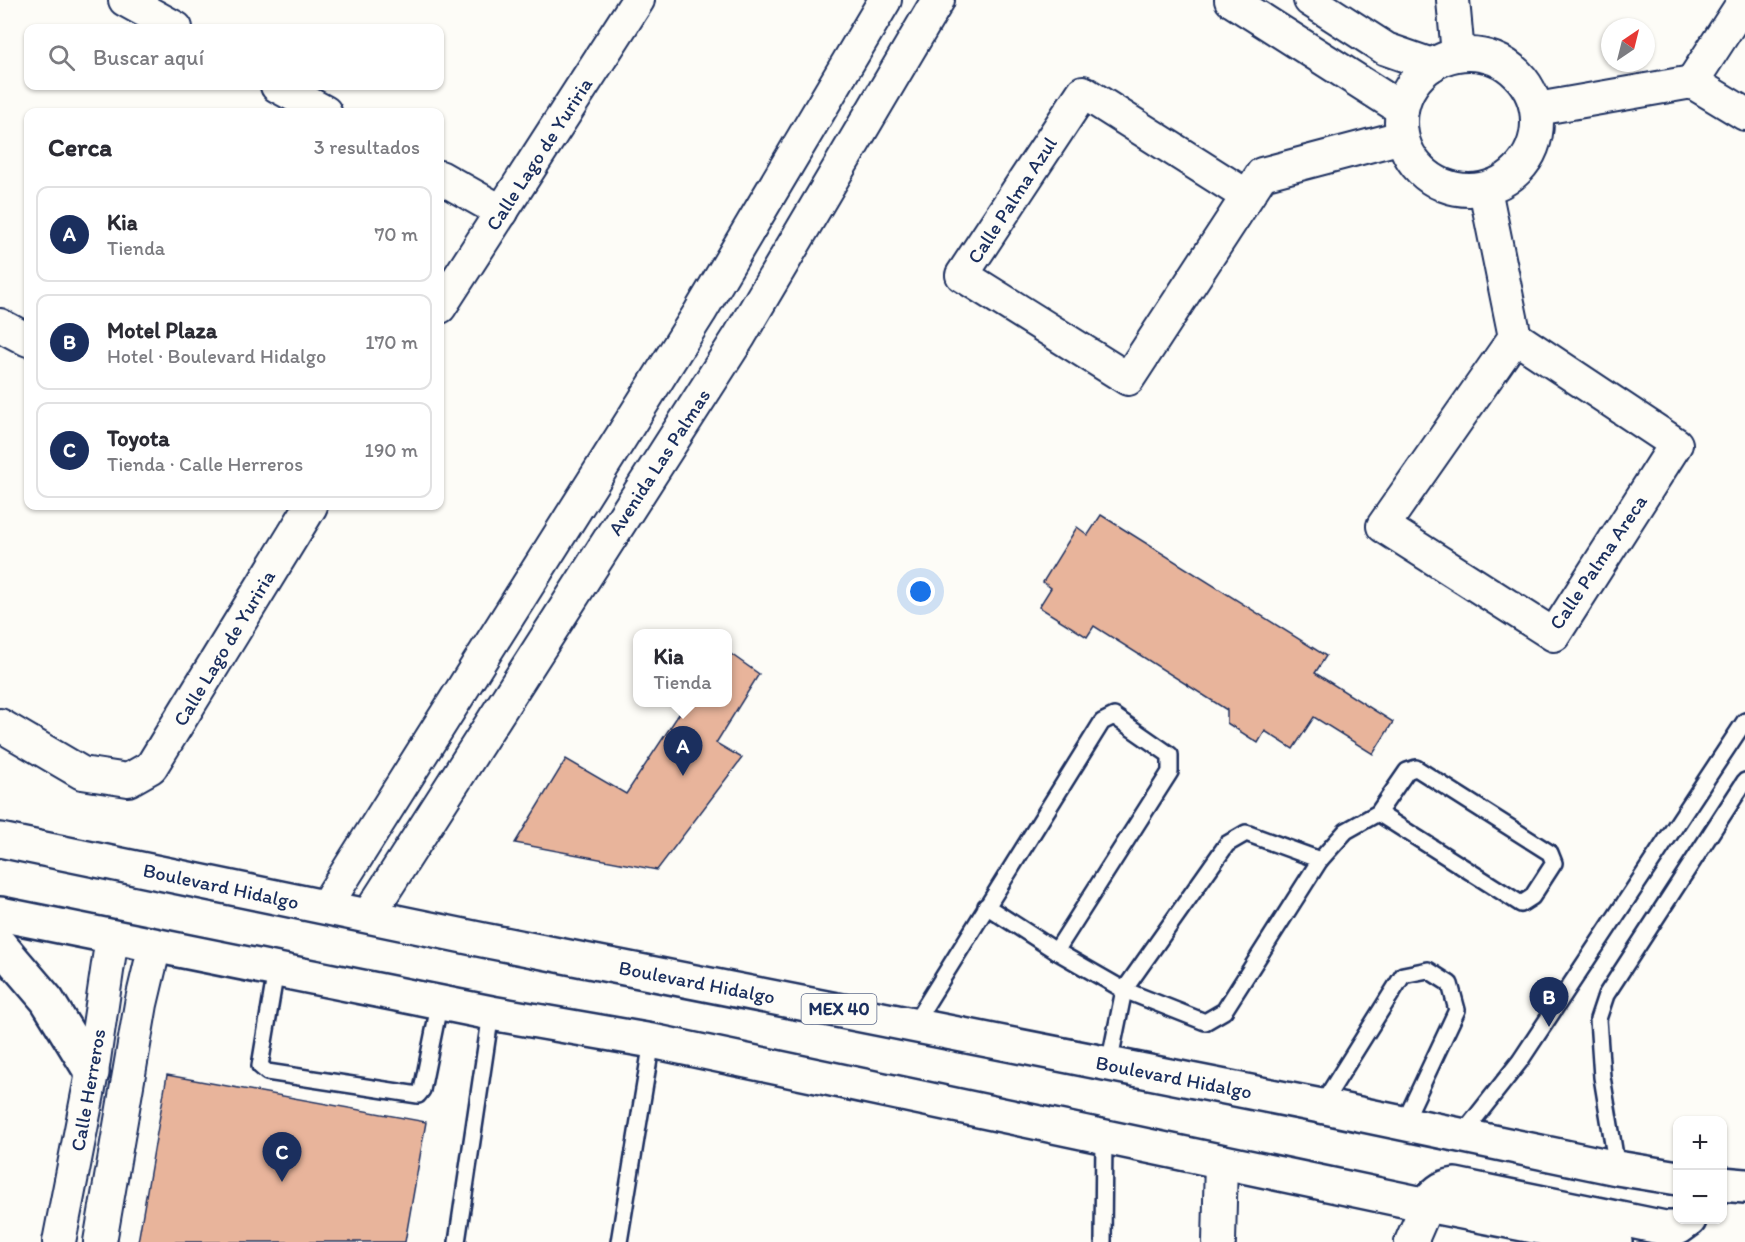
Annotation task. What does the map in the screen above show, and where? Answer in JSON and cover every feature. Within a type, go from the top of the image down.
[{"type":"main road","name":"Boulevard Hidalgo","points":[[0,840],[368,916],[1321,1106],[1403,1125],[1673,1177]]},
{"type":"main road","points":[[0,914],[491,1012],[652,1041],[1427,1205],[1615,1242]]},
{"type":"main road","points":[[0,945],[47,1000],[92,1073]]},
{"type":"main road","points":[[1727,1184],[1745,1186]]},
{"type":"main road","points":[[1427,1205],[1436,1192],[1445,1186],[1455,1185],[1665,1228],[1678,1228],[1684,1224]]},
{"type":"street","points":[[125,0],[169,24]]},
{"type":"street","name":"Calle Lago de Yuriria","points":[[444,301],[638,0]]},
{"type":"street","points":[[325,907],[700,312],[885,0]]},
{"type":"street","name":"Avenida Las Palmas","points":[[368,916],[739,337],[938,0]]},
{"type":"street","points":[[1231,0],[1402,123]]},
{"type":"street","points":[[1310,0],[1386,49],[1445,59],[1484,55],[1508,66],[1527,85],[1537,109],[1537,135],[1528,159],[1509,179],[1485,189],[1458,190],[1433,181],[1413,162],[1402,123],[1412,84],[1445,59],[1453,0]]},
{"type":"street","points":[[1692,82],[1745,0]]},
{"type":"street","points":[[1537,109],[1692,82],[1745,114]]},
{"type":"street","points":[[284,90],[318,108]]},
{"type":"street","name":"Calle Palma Azul","points":[[1247,196],[1083,92],[962,275],[1128,379],[1262,174],[1402,123]]},
{"type":"street","points":[[444,179],[502,212]]},
{"type":"street","points":[[1485,189],[1515,337]]},
{"type":"street","points":[[700,312],[739,337]]},
{"type":"street","points":[[0,325],[24,338]]},
{"type":"street","name":"Calle Palma Areca","points":[[1515,337],[1676,444],[1554,635],[1383,526],[1515,337]]},
{"type":"street","name":"Calle Lago de Yuriria","points":[[0,725],[82,773],[128,780],[152,768],[309,510]]},
{"type":"street","points":[[393,799],[429,821]]},
{"type":"street","name":"Calle Herreros","points":[[59,1242],[92,1073],[112,937]]},
{"type":"street","name":"Calle Herreros","points":[[100,1242],[141,1004],[155,945]]},
{"type":"street","points":[[1219,1242],[1221,1161]]},
{"type":"street","points":[[1412,1242],[1427,1205]]},
{"type":"lane","points":[[914,1024],[1102,722],[1114,716],[1170,756],[1170,772],[1056,951]]},
{"type":"lane","points":[[1461,1136],[1520,1061],[1745,721]]},
{"type":"lane","points":[[986,906],[1056,951],[1124,990],[1205,1022],[1224,1011],[1320,860],[1346,831],[1378,813],[1407,771],[1416,768],[1550,854],[1554,863],[1532,897],[1521,903],[1378,813]]},
{"type":"lane","points":[[1617,1168],[1602,1077],[1598,1019],[1606,995],[1745,781]]},
{"type":"lane","points":[[1109,1064],[1124,990],[1227,844],[1246,833],[1320,860]]},
{"type":"lane","points":[[1321,1106],[1403,975],[1428,969],[1450,984],[1457,1010],[1403,1125]]},
{"type":"lane","points":[[276,970],[260,1066],[267,1072],[418,1095],[422,1090],[441,1001]]},
{"type":"lane","points":[[457,1242],[491,1012]]},
{"type":"lane","points":[[619,1242],[652,1041]]},
{"type":"lane","points":[[1103,1242],[1104,1136]]},
{"type":"building","points":[[1101,515],[1326,656],[1315,673],[1393,722],[1373,754],[1314,717],[1293,749],[1265,731],[1258,743],[1227,723],[1227,710],[1094,626],[1087,637],[1039,607],[1051,588],[1043,582],[1077,527],[1088,535]]},
{"type":"building","points":[[732,655],[759,674],[716,743],[742,758],[657,870],[515,843],[566,759],[626,794],[684,707],[732,707]]},
{"type":"building","points":[[167,1075],[426,1122],[405,1242],[138,1242]]},
{"type":"place","name":"Kia","points":[[683,776]]},
{"type":"place","name":"Motel Plaza","points":[[1549,1027]]},
{"type":"place","name":"Toyota","points":[[282,1182]]}]
